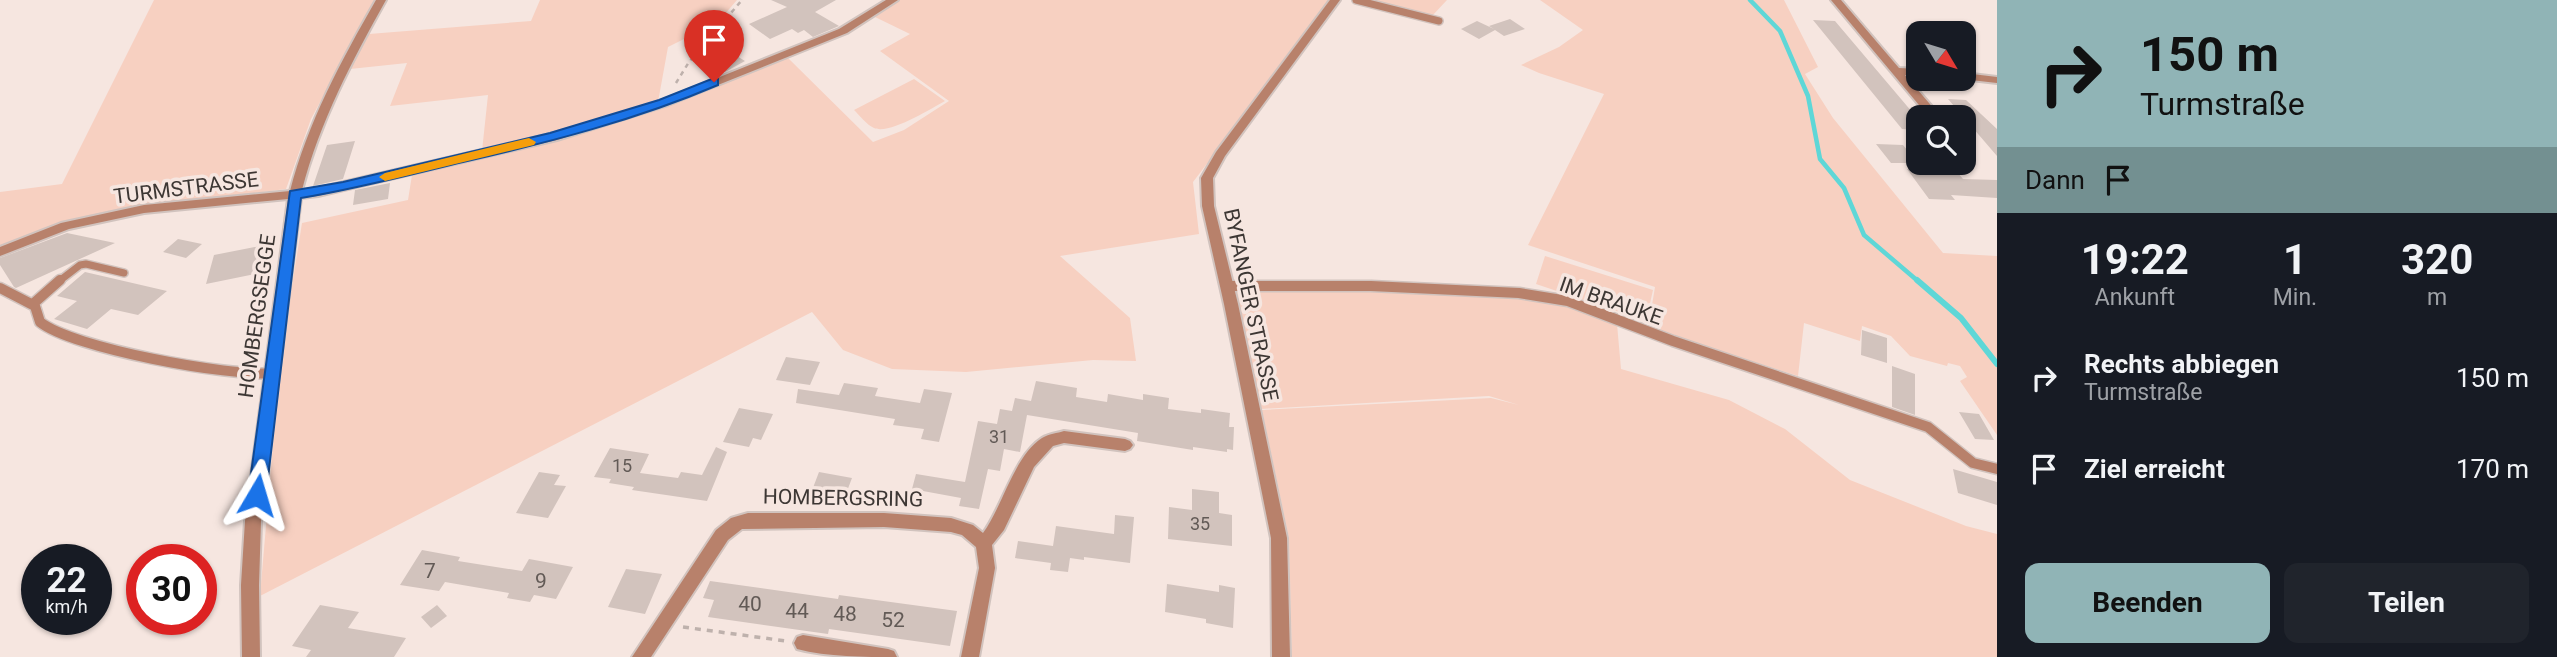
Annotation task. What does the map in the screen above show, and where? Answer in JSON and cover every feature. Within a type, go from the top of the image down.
[{"type":"street","name":"HOMBERGSEGGE","points":[[251,657],[253,521],[295,194],[308,143],[318,119],[381,0]]},
{"type":"street","name":"TURMSTRASSE","points":[[0,252],[66,226],[104,217],[156,208],[343,187],[553,137],[664,103],[843,31],[893,0]]},
{"type":"street","name":"BYFANGER STRASSE","points":[[1281,657],[1279,538],[1208,206],[1208,178],[1220,155],[1335,0]]},
{"type":"street","points":[[1836,0],[1925,105]]},
{"type":"street","points":[[1895,71],[1906,71]]},
{"type":"street","points":[[1976,77],[1997,80]]},
{"type":"street","points":[[970,657],[987,568],[984,544],[998,525],[1028,463],[1048,442],[1064,437],[1125,444]]},
{"type":"street","name":"HOMBERGSRING","points":[[641,657],[722,535],[737,523],[748,520],[932,522],[967,530],[984,544]]},
{"type":"street","points":[[803,643],[888,657]]},
{"type":"lane","points":[[1356,0],[1439,21]]},
{"type":"lane","points":[[33,305],[40,294],[80,265],[124,273]]},
{"type":"lane","name":"IM BRAUKE","points":[[1226,286],[1371,286],[1505,292],[1568,301],[1673,341],[1928,427],[1973,463],[1997,469]]},
{"type":"lane","points":[[0,288],[33,305],[41,323],[72,337],[237,374],[273,373]]},
{"type":"path","points":[[664,103],[689,62],[742,0]]},
{"type":"path","points":[[663,625],[803,643]]},
{"type":"shaded area","points":[[154,0],[375,0],[311,119],[286,189],[143,207],[0,248],[0,192],[62,184]]},
{"type":"shaded area","points":[[540,0],[737,0],[718,22],[668,47],[658,102],[612,117],[482,151],[488,95],[390,106],[407,63],[350,69],[369,34],[531,21]]},
{"type":"shaded area","points":[[900,0],[1332,0],[1193,182],[1199,234],[1060,256],[1130,318],[1136,361],[1093,360],[966,372],[892,369],[843,350],[812,312],[260,596],[280,362],[302,223],[408,200],[412,175],[662,109],[739,75],[788,58],[873,142],[904,130],[949,101],[880,51],[910,34],[875,17]]},
{"type":"shaded area","points":[[1373,0],[1447,0],[1432,16]]},
{"type":"shaded area","points":[[1540,0],[1784,0],[1818,67],[1805,74],[1833,118],[1943,253],[1997,256],[1997,435],[1960,381],[1967,377],[1960,366],[1948,363],[1947,366],[1910,356],[1891,336],[1862,326],[1860,341],[1804,323],[1798,376],[1660,332],[1663,316],[1651,311],[1655,287],[1528,245],[1604,94],[1521,65],[1559,47],[1583,30]]},
{"type":"shaded area","points":[[914,79],[945,101],[909,120],[881,129],[871,127],[854,110]]},
{"type":"shaded area","points":[[1545,256],[1653,290],[1646,321],[1536,284]]},
{"type":"shaded area","points":[[1236,289],[1375,290],[1518,296],[1566,304],[1617,324],[1621,369],[1729,400],[1785,429],[1850,480],[1966,526],[1997,534],[1997,657],[1292,657],[1289,538],[1262,410],[1491,398],[1519,405],[1489,396],[1261,409]]},
{"type":"building","points":[[771,0],[836,0],[815,12],[839,26],[813,37],[804,30],[798,33],[792,29],[770,39],[749,24],[787,7]]},
{"type":"building","points":[[1510,19],[1525,29],[1504,36],[1495,30],[1479,39],[1461,29],[1477,21],[1494,29],[1489,26]]},
{"type":"building","points":[[1813,20],[1835,21],[1906,105],[1906,129],[1902,129]]},
{"type":"building","points":[[727,50],[745,61],[725,72],[707,61]]},
{"type":"building","points":[[1948,99],[1966,100],[1971,105],[1953,105]]},
{"type":"building","points":[[1976,109],[1997,129],[1997,156],[1976,132]]},
{"type":"building","points":[[355,141],[343,179],[313,186],[327,145]]},
{"type":"building","points":[[1876,144],[1903,145],[1906,149],[1906,163],[1891,163]]},
{"type":"building","points":[[1911,175],[1960,175],[1963,179],[1997,180],[1997,198],[1951,195],[1955,200],[1929,199]]},
{"type":"building","points":[[390,183],[388,199],[353,205],[355,190]]},
{"type":"building","points":[[67,233],[115,243],[14,287],[0,265],[0,258]]},
{"type":"building","points":[[178,239],[202,244],[186,258],[163,252]]},
{"type":"building","points":[[260,246],[255,274],[206,284],[214,255]]},
{"type":"building","points":[[85,272],[167,291],[138,315],[111,309],[87,329],[54,319],[77,301],[57,296]]},
{"type":"building","points":[[1862,330],[1887,338],[1887,363],[1861,355]]},
{"type":"building","points":[[786,357],[820,362],[810,385],[776,380]]},
{"type":"building","points":[[1892,366],[1915,374],[1915,415],[1892,407]]},
{"type":"building","points":[[1036,381],[1077,388],[1076,397],[1107,402],[1108,394],[1143,400],[1143,394],[1169,398],[1168,409],[1201,413],[1201,409],[1230,413],[1229,427],[1234,427],[1233,450],[1227,449],[1227,452],[1193,447],[1193,450],[1137,441],[1138,433],[1027,415],[1020,452],[1004,449],[1000,471],[988,469],[979,509],[959,506],[961,498],[912,489],[916,474],[965,482],[978,421],[997,424],[1000,409],[1012,411],[1015,398],[1031,401]]},
{"type":"building","points":[[844,383],[878,388],[875,396],[920,403],[924,389],[952,393],[939,442],[921,439],[924,429],[893,425],[895,419],[796,403],[798,389],[839,395]]},
{"type":"building","points":[[739,408],[773,414],[761,440],[753,438],[749,447],[723,442]]},
{"type":"building","points":[[1959,412],[1979,414],[1994,440],[1975,439]]},
{"type":"building","points":[[716,447],[727,452],[707,501],[632,490],[634,487],[609,483],[611,479],[594,477],[610,448],[649,454],[640,473],[678,478],[681,472],[702,475]]},
{"type":"building","points":[[1953,469],[1997,482],[1997,505],[1958,493]]},
{"type":"building","points":[[539,472],[560,475],[554,485],[566,486],[548,518],[516,513]]},
{"type":"building","points":[[819,472],[852,478],[844,499],[811,493]]},
{"type":"building","points":[[1192,489],[1219,492],[1219,513],[1232,515],[1232,546],[1168,539],[1169,507],[1192,510]]},
{"type":"building","points":[[1115,515],[1134,517],[1130,563],[1084,557],[1084,560],[1070,558],[1068,572],[1050,570],[1051,563],[1015,558],[1018,541],[1053,546],[1056,526],[1114,534]]},
{"type":"building","points":[[422,550],[460,557],[458,561],[522,571],[529,559],[573,567],[556,599],[534,595],[530,602],[507,598],[509,593],[445,582],[439,591],[400,585]]},
{"type":"building","points":[[626,569],[662,574],[645,614],[608,607]]},
{"type":"building","points":[[710,581],[838,599],[839,595],[957,611],[950,646],[829,629],[828,634],[708,617],[714,600],[703,598]]},
{"type":"building","points":[[1167,584],[1219,592],[1219,585],[1235,588],[1233,628],[1206,623],[1206,619],[1165,612]]},
{"type":"building","points":[[320,605],[359,612],[348,628],[406,638],[394,657],[306,657],[311,650],[292,646]]},
{"type":"building","points":[[437,605],[447,616],[431,628],[421,617]]},
{"type":"waterway","points":[[1750,0],[1780,31],[1808,96],[1820,159],[1844,188],[1864,235],[1919,282]]},
{"type":"waterway","points":[[1917,280],[1961,318],[1997,364]]},
{"type":"slow traffic","points":[[385,177],[529,142]]},
{"type":"route","points":[[257,495],[295,194],[343,187],[553,137],[664,103],[714,82]]}]
